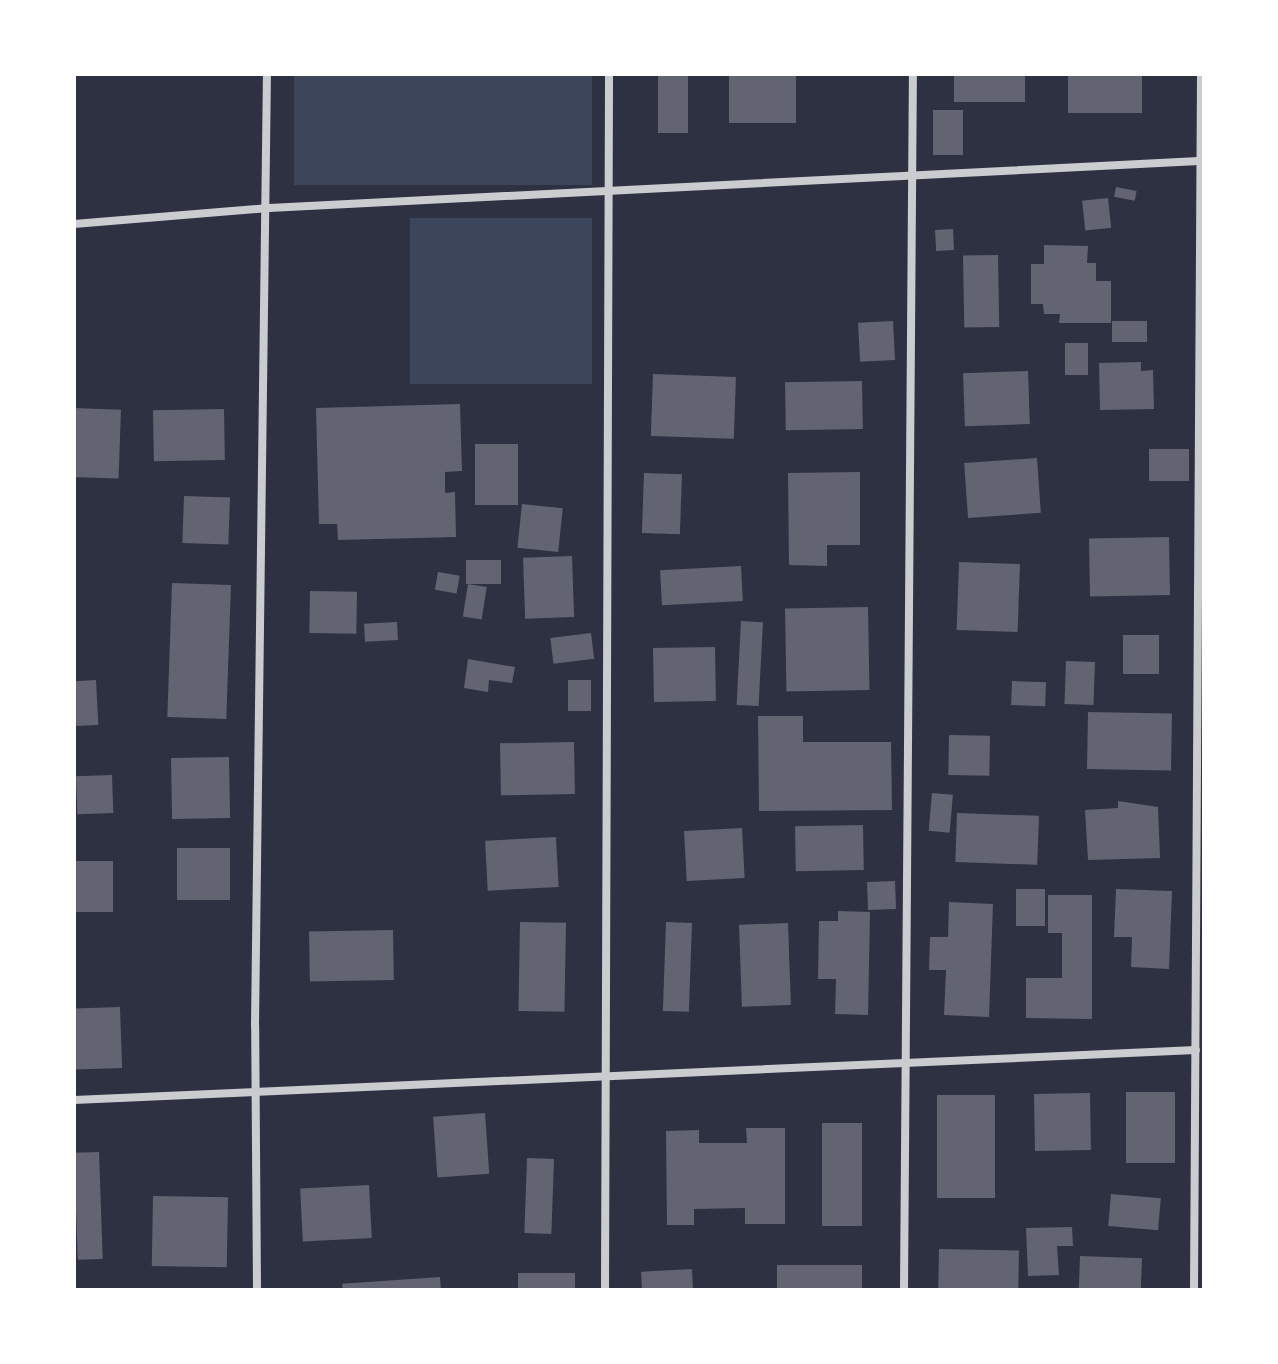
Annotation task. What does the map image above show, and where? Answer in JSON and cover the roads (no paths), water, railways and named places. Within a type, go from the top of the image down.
[{"type":"street","points":[[257,1290],[255,1025],[269,208],[267,74]]},
{"type":"street","points":[[605,1290],[609,74]]},
{"type":"street","points":[[904,1290],[913,74]]},
{"type":"street","points":[[1194,1290],[1201,74]]},
{"type":"street","points":[[74,224],[269,208],[912,179],[1199,161]]},
{"type":"street","points":[[74,1100],[1196,1050]]}]
